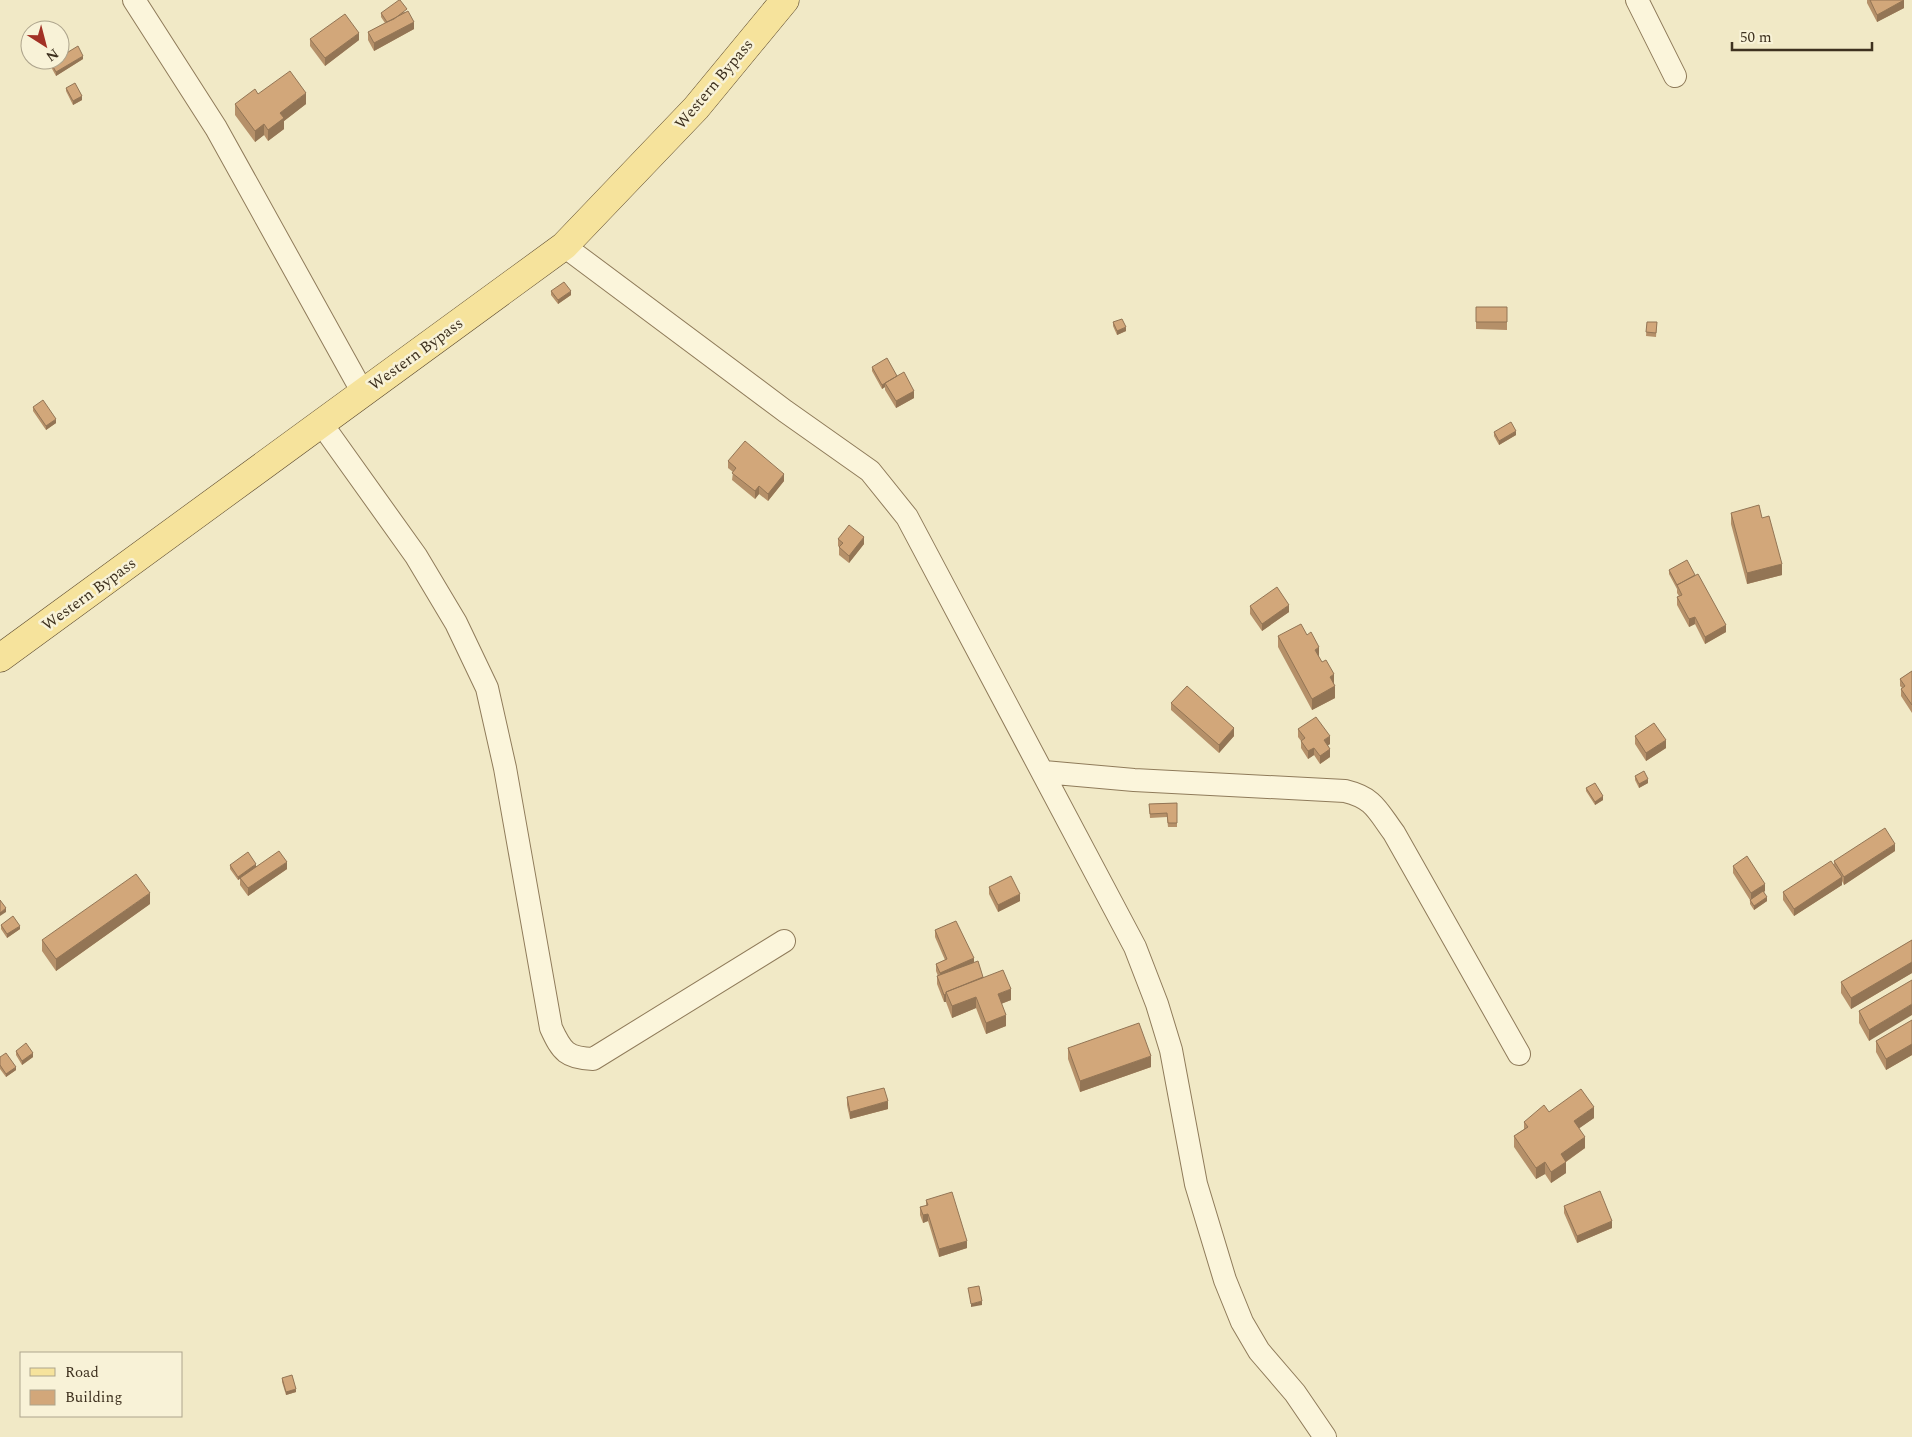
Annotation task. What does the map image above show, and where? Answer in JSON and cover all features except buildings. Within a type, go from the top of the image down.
[{"type":"main road","name":"Western Bypass","points":[[0,658],[564,246],[696,108],[785,0]]},
{"type":"street","points":[[134,0],[216,128],[363,393]]},
{"type":"street","points":[[1637,0],[1675,76]]},
{"type":"street","points":[[564,246],[785,411],[870,471],[908,517],[1135,947],[1157,1004],[1178,1081],[1196,1184],[1228,1288],[1242,1322],[1259,1350],[1294,1392],[1325,1437]]},
{"type":"street","points":[[321,423],[416,556],[456,622],[487,688],[505,768],[552,1028],[559,1046],[573,1058],[593,1059],[784,941]]},
{"type":"street","points":[[1044,772],[1134,780],[1345,791],[1362,795],[1371,801],[1394,833],[1519,1054]]}]
